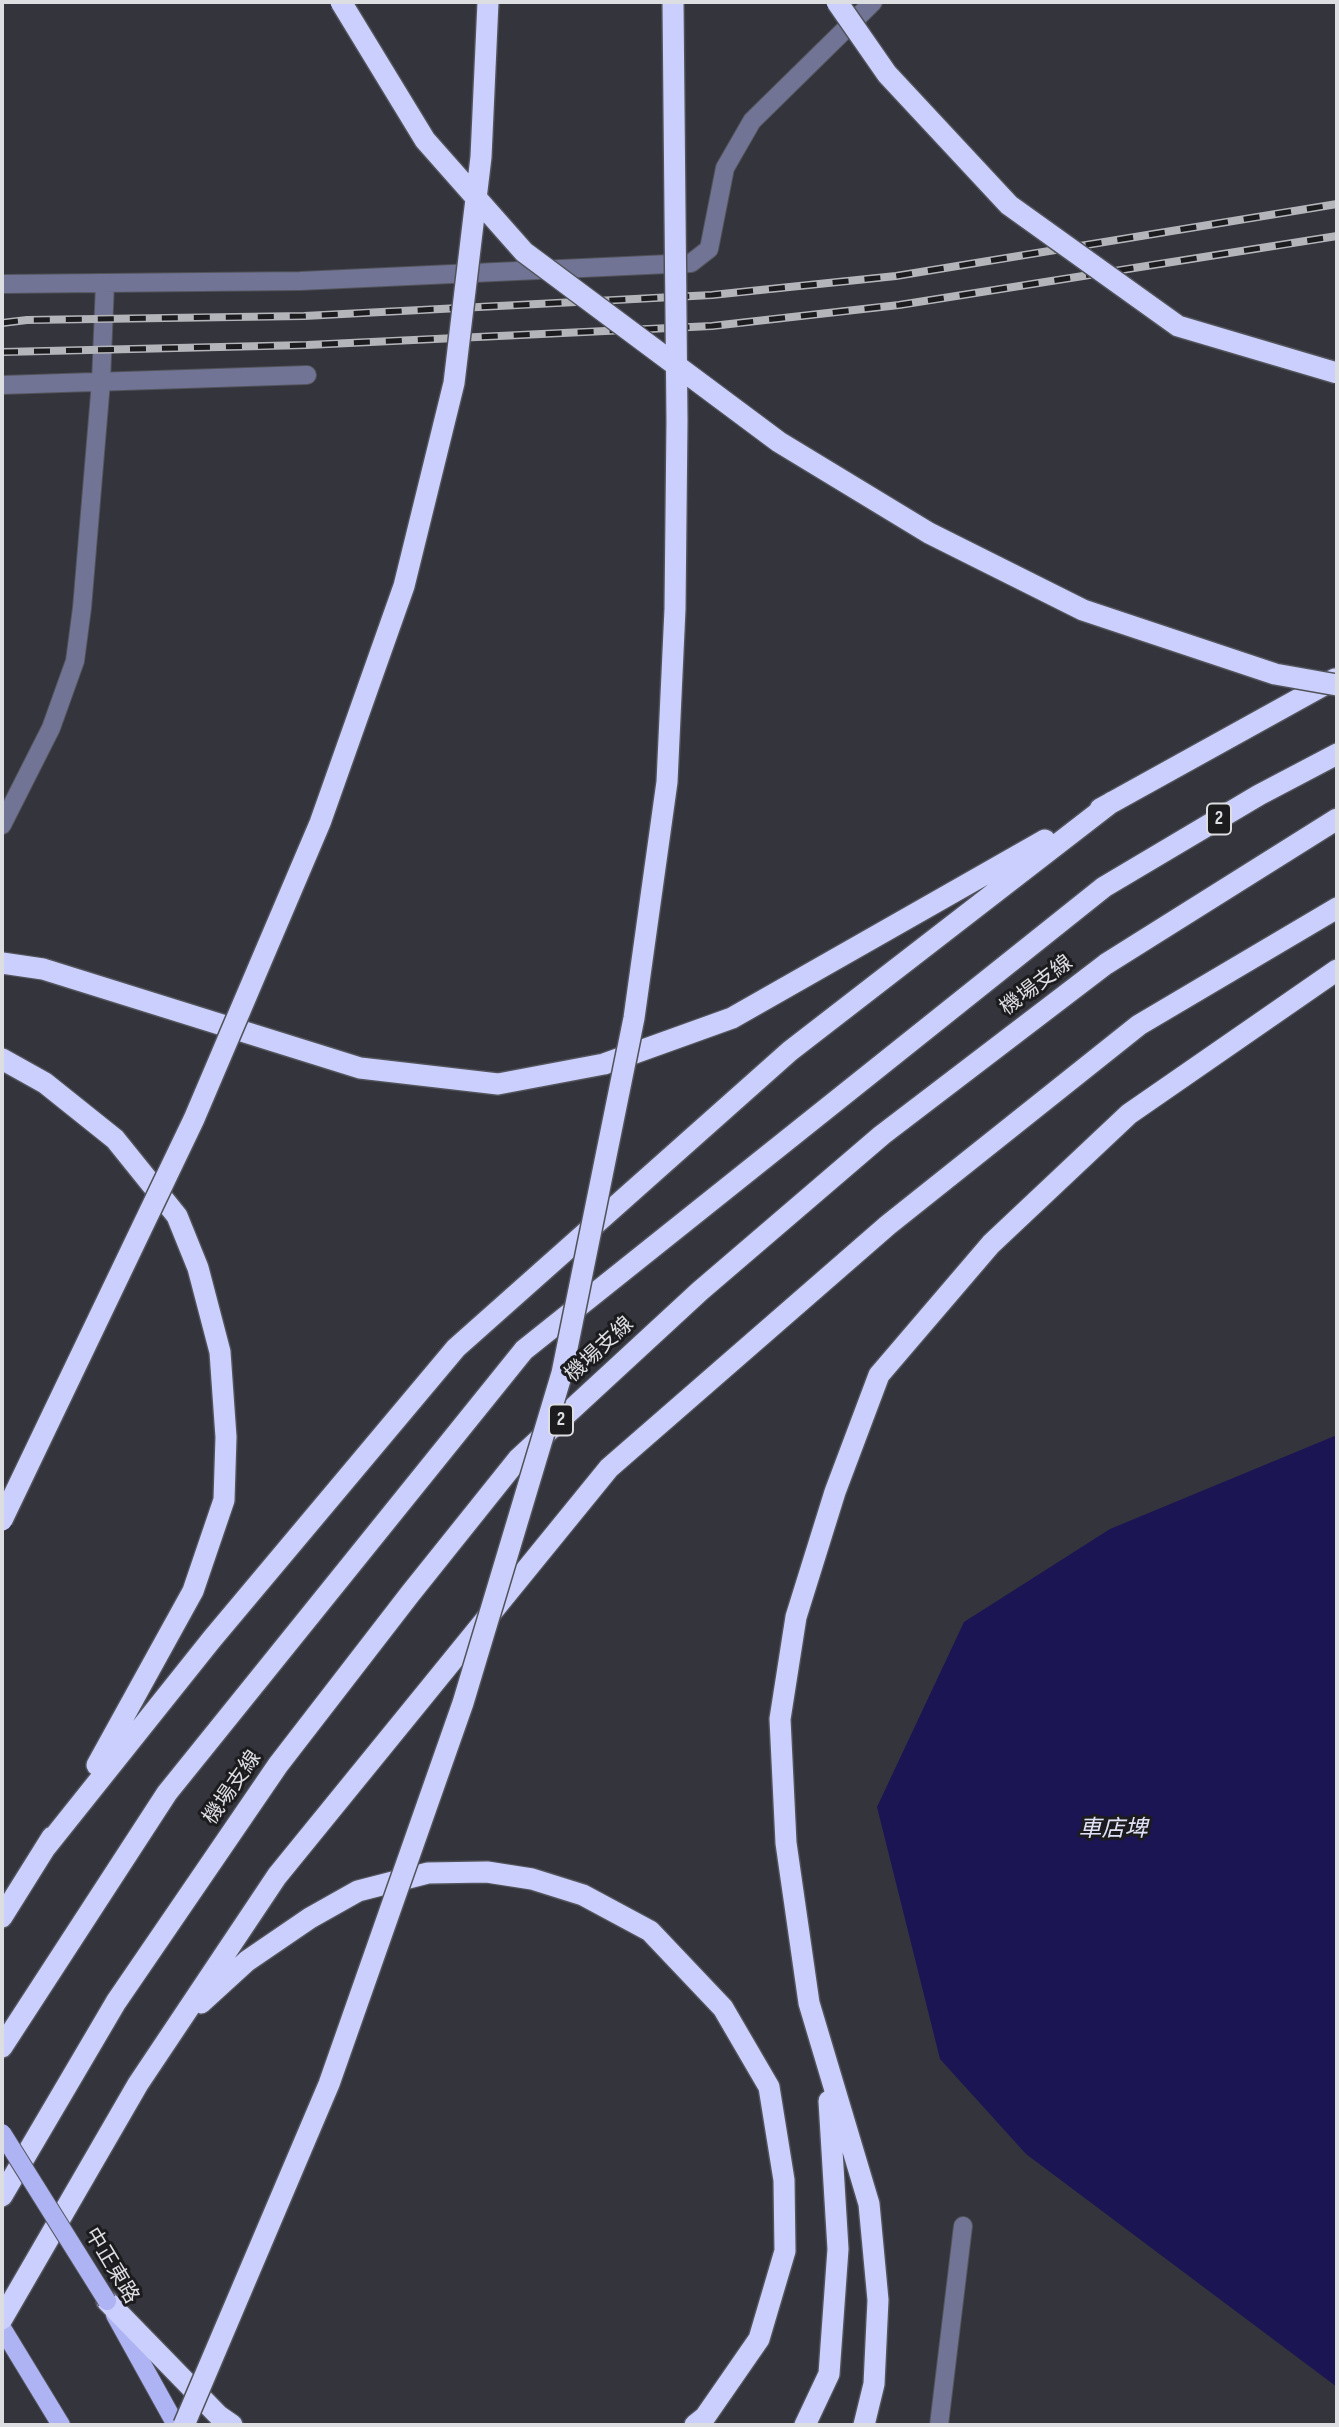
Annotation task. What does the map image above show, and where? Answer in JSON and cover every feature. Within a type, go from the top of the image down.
[{"type":"highway","points":[[341,2],[425,140],[524,252],[779,442],[929,533],[1083,610],[1275,674],[1337,685]]},
{"type":"highway","points":[[2,1520],[194,1119],[320,823],[404,586],[454,383],[481,157],[488,2]]},
{"type":"highway","points":[[184,2425],[329,2084],[463,1703],[562,1373],[634,1018],[667,782],[675,609],[677,407],[673,2]]},
{"type":"highway","points":[[837,2],[887,74],[1009,205],[1178,326],[1337,373]]},
{"type":"highway","points":[[2,963],[43,969],[360,1068],[498,1084],[604,1064],[732,1018],[1112,802],[1337,678]]},
{"type":"highway","name":"機場支線","points":[[2,2047],[167,1793],[524,1350],[1104,887],[1259,796],[1337,754]]},
{"type":"highway","points":[[46,1847],[212,1639],[456,1348],[790,1051],[1112,802]]},
{"type":"highway","name":"機場支線","points":[[2,2196],[116,2002],[278,1765],[518,1459],[700,1291],[882,1135],[1106,964],[1337,819]]},
{"type":"highway","points":[[2,2319],[138,2084],[277,1876],[609,1468],[888,1226],[1139,1025],[1337,908]]},
{"type":"highway","points":[[864,2425],[874,2384],[878,2300],[869,2204],[809,2003],[786,1843],[780,1719],[796,1617],[835,1492],[878,1375],[991,1244],[1129,1114],[1337,970]]},
{"type":"highway","points":[[2,1059],[45,1083],[115,1139],[177,1216],[198,1268],[220,1352],[226,1437],[224,1500],[193,1591],[104,1755],[2,1917]]},
{"type":"highway","points":[[174,2029],[247,1961],[310,1918],[358,1891],[428,1873],[487,1872],[532,1879],[583,1895],[650,1931],[723,2008],[769,2087],[784,2180],[785,2251],[759,2339],[705,2417],[695,2425]]},
{"type":"highway","points":[[805,2425],[829,2374],[838,2249],[826,2061]]},
{"type":"highway","points":[[107,2301],[219,2416],[232,2425]]},
{"type":"main road","name":"中正東路","points":[[2,2133],[107,2301],[176,2425]]},
{"type":"main road","points":[[2,2328],[61,2425]]},
{"type":"lane","points":[[2,284],[300,281],[691,263],[709,249],[725,168],[752,121],[873,2]]},
{"type":"lane","points":[[2,825],[51,728],[75,661],[101,382],[105,283]]},
{"type":"lane","points":[[2,385],[307,374]]},
{"type":"lane","points":[[939,2425],[962,2226]]},
{"type":"water","name":"車店埤","points":[[1337,1435],[1337,2387],[1026,2154],[940,2059],[877,1807],[964,1622],[1110,1529]]},
{"type":"railway","points":[[2,323],[27,320],[304,316],[712,295],[896,276],[1337,204]]},
{"type":"railway","points":[[2,352],[307,345],[712,326],[899,305],[1337,236]]}]
